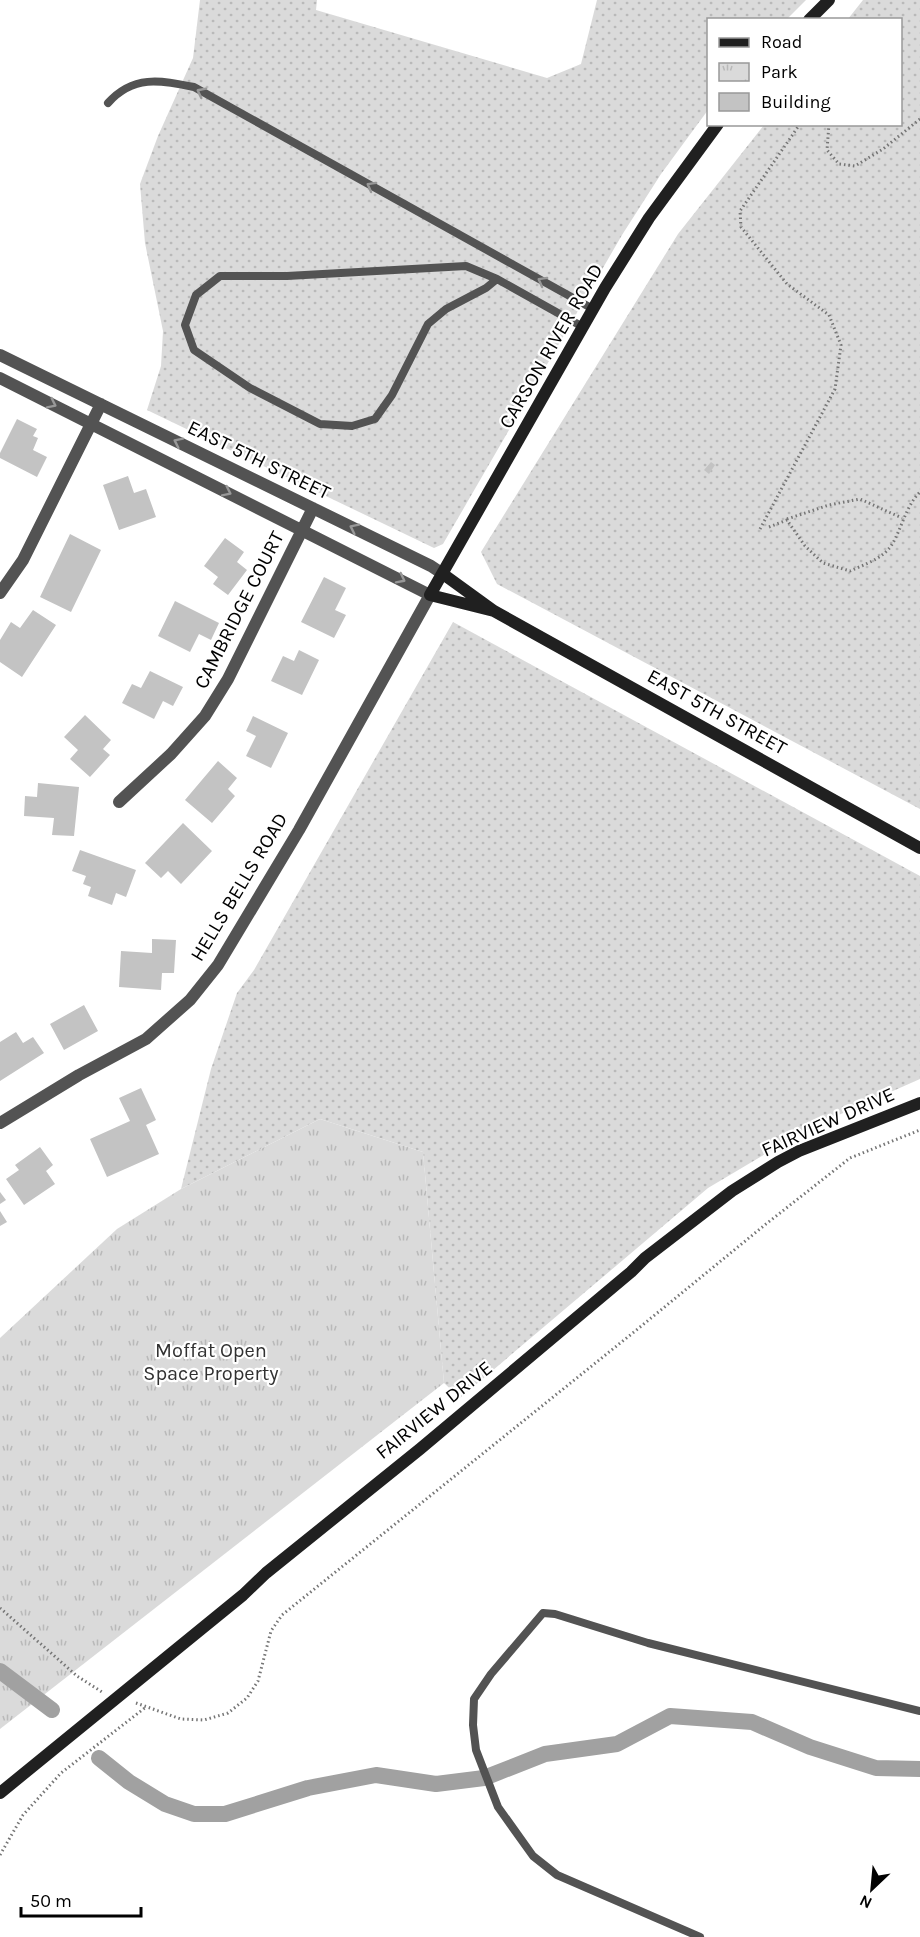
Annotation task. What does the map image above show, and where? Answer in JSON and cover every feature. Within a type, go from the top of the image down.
[{"type":"street","points":[[811,18],[829,0]]},
{"type":"street","name":"CARSON RIVER ROAD","points":[[430,595],[593,309],[649,218],[716,126]]},
{"type":"street","name":"EAST 5TH STREET","points":[[0,355],[431,566],[494,612],[920,848]]},
{"type":"street","name":"EAST 5TH STREET","points":[[0,378],[430,595],[494,612]]},
{"type":"street","points":[[0,593],[22,560],[101,404]]},
{"type":"street","name":"CAMBRIDGE COURT","points":[[119,802],[171,754],[205,716],[228,680],[313,508]]},
{"type":"street","name":"HELLS BELLS ROAD","points":[[0,1123],[79,1075],[146,1039],[190,1000],[218,965],[299,830],[430,595]]},
{"type":"street","name":"FAIRVIEW DRIVE","points":[[0,1793],[420,1449],[645,1258],[732,1191],[799,1151],[920,1102]]},
{"type":"lane","points":[[108,103],[119,90],[139,84],[162,80],[194,87],[593,309]]},
{"type":"lane","points":[[497,279],[486,288],[446,309],[428,324],[392,395],[375,419],[352,426],[320,424],[249,388],[194,350],[185,325],[196,295],[220,276],[287,276],[466,266],[497,279],[583,327]]},
{"type":"lane","points":[[700,1937],[557,1875],[533,1856],[498,1807],[476,1750],[473,1725],[474,1699],[491,1674],[543,1613],[555,1614],[648,1643],[920,1711]]},
{"type":"path","points":[[829,126],[827,150],[839,164],[855,166],[883,149],[920,119]]},
{"type":"path","points":[[799,126],[740,211],[741,227],[787,284],[829,315],[841,345],[835,389],[759,529],[829,506],[860,499],[903,518]]},
{"type":"path","points":[[787,520],[805,546],[824,563],[850,571],[890,548],[903,518],[920,492]]},
{"type":"path","points":[[136,1703],[182,1719],[204,1720],[228,1713],[248,1698],[258,1681],[271,1631],[282,1616],[850,1158],[920,1130]]},
{"type":"path","points":[[0,1608],[77,1676],[95,1689],[107,1694]]},
{"type":"path","points":[[0,1855],[23,1815],[61,1773],[146,1707]]},
{"type":"green space","points":[[200,0],[317,0],[316,10],[547,78],[581,64],[597,0],[806,0],[788,18],[707,18],[707,111],[661,174],[622,235],[443,544],[434,548],[147,410],[161,366],[163,331],[145,243],[140,184],[158,136],[193,58]]},
{"type":"green space","points":[[863,0],[920,0],[920,809],[497,584],[481,552],[678,234],[763,126],[902,126],[902,18],[849,18]]},
{"type":"green space","points":[[453,622],[920,876],[920,1079],[807,1129],[708,1188],[460,1398],[444,1383],[423,1152],[320,1119],[181,1189],[211,1069],[237,993],[254,970]]},
{"type":"green space","name":"Moffat Open Space Property","points":[[320,1119],[423,1152],[444,1383],[0,1729],[0,1338],[117,1229],[181,1189]]},
{"type":"building","points":[[17,419],[37,429],[33,436],[38,438],[33,450],[47,457],[37,477],[0,458],[0,453]]},
{"type":"building","points":[[711,462],[715,465],[709,474],[704,470]]},
{"type":"building","points":[[128,476],[134,493],[146,489],[156,517],[119,530],[103,485]]},
{"type":"building","points":[[70,534],[101,550],[71,612],[40,597]]},
{"type":"building","points":[[225,538],[244,552],[237,562],[247,570],[228,595],[213,584],[218,577],[204,566]]},
{"type":"building","points":[[324,577],[346,588],[335,610],[346,615],[334,638],[301,622]]},
{"type":"building","points":[[175,601],[219,623],[211,640],[199,634],[190,652],[158,636]]},
{"type":"building","points":[[33,610],[56,625],[22,677],[0,662],[0,640],[11,622],[20,628]]},
{"type":"building","points":[[299,650],[319,660],[302,695],[271,681],[283,656],[294,661]]},
{"type":"building","points":[[150,671],[183,687],[173,706],[163,701],[154,719],[122,703],[132,684],[141,688]]},
{"type":"building","points":[[85,715],[111,740],[103,749],[110,755],[90,777],[70,759],[78,750],[64,737]]},
{"type":"building","points":[[253,716],[288,733],[271,768],[246,756],[256,736],[246,731]]},
{"type":"building","points":[[218,761],[237,778],[228,789],[235,796],[212,823],[185,800]]},
{"type":"building","points":[[38,783],[79,787],[74,836],[52,835],[54,818],[24,816],[25,796],[37,797]]},
{"type":"building","points":[[183,823],[212,851],[181,884],[168,871],[161,878],[145,863]]},
{"type":"building","points":[[80,850],[136,870],[126,897],[116,893],[112,905],[88,896],[91,887],[83,884],[86,876],[72,871]]},
{"type":"building","points":[[152,939],[176,940],[174,973],[162,973],[161,990],[119,987],[121,951],[152,953]]},
{"type":"building","points":[[84,1005],[98,1031],[64,1050],[50,1024]]},
{"type":"building","points":[[16,1032],[23,1043],[33,1037],[44,1053],[0,1081],[0,1042]]},
{"type":"building","points":[[141,1088],[156,1120],[146,1125],[159,1154],[107,1177],[90,1139],[130,1121],[119,1098]]},
{"type":"building","points":[[40,1147],[53,1165],[46,1171],[55,1184],[24,1205],[6,1179],[19,1170],[15,1165]]},
{"type":"building","points":[[0,1192],[6,1200],[0,1204]]},
{"type":"building","points":[[0,1211],[7,1222],[0,1226]]},
{"type":"waterway","points":[[0,1671],[52,1710]]},
{"type":"waterway","points":[[99,1758],[129,1782],[165,1804],[194,1814],[225,1814],[308,1788],[376,1775],[436,1784],[484,1778],[545,1754],[617,1744],[670,1716],[752,1722],[810,1747],[876,1768],[920,1769]]}]
